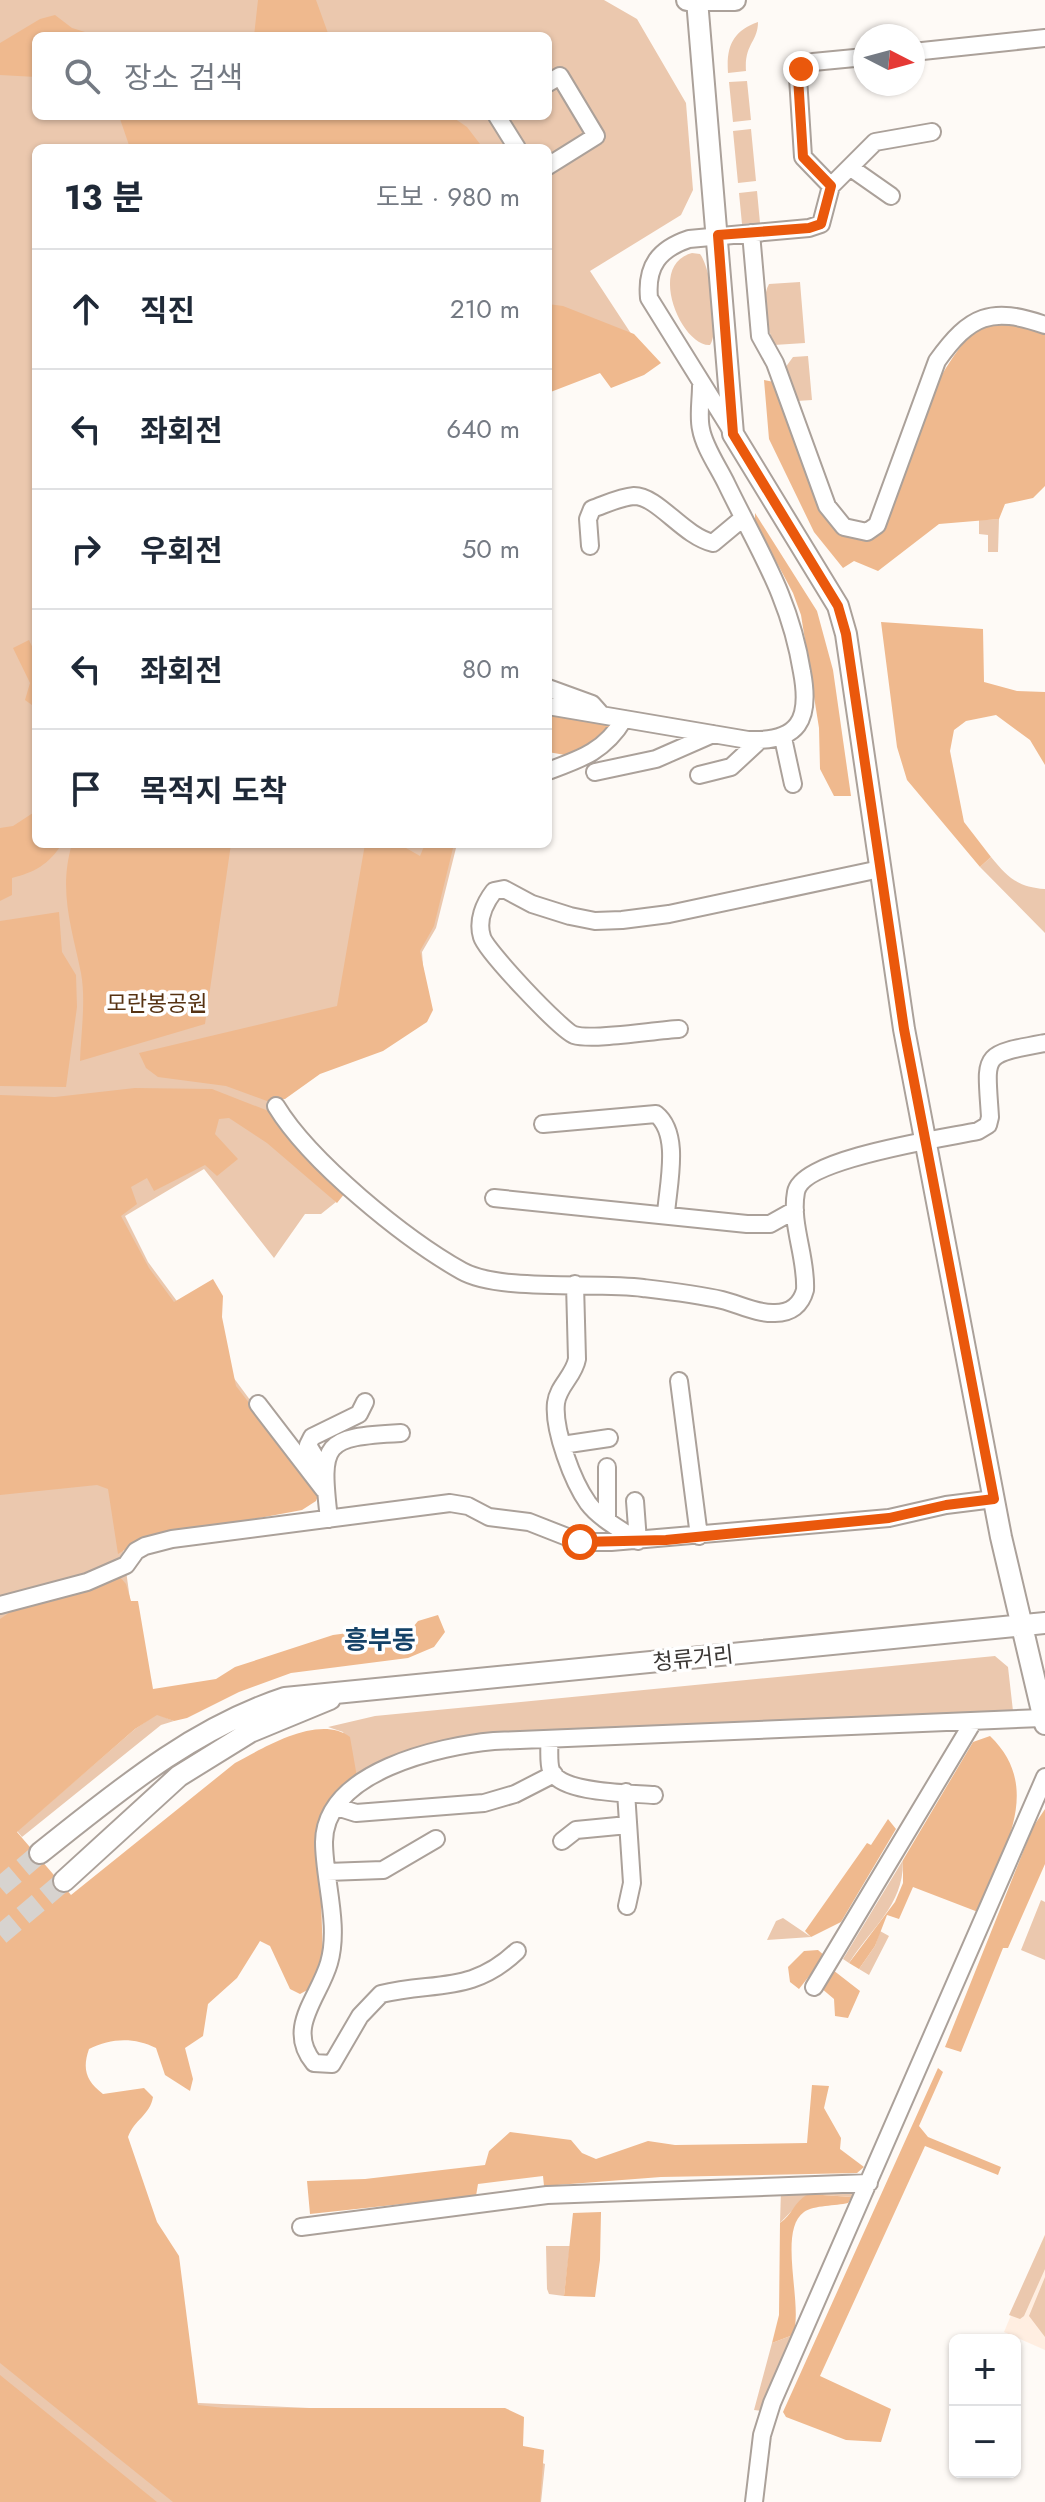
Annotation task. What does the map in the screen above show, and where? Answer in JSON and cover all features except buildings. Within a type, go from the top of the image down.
[{"type":"main road","points":[[735,0],[694,1],[718,235],[733,434],[838,606],[851,653],[880,869],[925,1143],[1020,1626],[1044,1721]]},
{"type":"main road","name":"청류거리","points":[[40,1853],[164,1758],[241,1712],[285,1698],[1045,1623]]},
{"type":"main road","name":"청류거리","points":[[64,1881],[179,1776],[217,1750],[250,1732],[341,1694]]},
{"type":"street","points":[[925,51],[1045,38]]},
{"type":"street","points":[[831,186],[803,157],[798,77],[801,69],[813,62],[853,58]]},
{"type":"street","points":[[552,81],[560,76],[596,136],[552,164]]},
{"type":"street","points":[[500,120],[514,144]]},
{"type":"street","points":[[733,434],[649,298],[647,274],[658,256],[673,244],[718,235],[821,224],[831,186],[882,138],[932,132]]},
{"type":"street","points":[[851,168],[891,196]]},
{"type":"street","points":[[751,233],[760,336],[775,363],[827,506],[844,527],[867,532],[877,525],[937,361],[952,339],[973,322],[988,315],[1008,314],[1045,325]]},
{"type":"street","points":[[552,707],[760,740],[783,738],[797,726],[804,713],[806,691],[791,614],[773,570],[743,518],[701,431],[701,386]]},
{"type":"street","points":[[590,546],[588,519],[592,509],[631,496],[646,497],[671,520],[713,543],[743,518]]},
{"type":"street","points":[[552,689],[592,704],[604,717]]},
{"type":"street","points":[[552,769],[593,754],[614,737],[624,719]]},
{"type":"street","points":[[595,772],[656,759],[713,734]]},
{"type":"street","points":[[783,738],[793,784]]},
{"type":"street","points":[[699,775],[731,767],[760,740]]},
{"type":"street","points":[[679,1029],[585,1038],[562,1029],[495,958],[482,938],[480,920],[486,901],[494,891],[504,889],[532,904],[570,916],[595,921],[622,920],[669,914],[880,869]]},
{"type":"street","points":[[276,1106],[287,1123],[345,1185],[464,1272],[517,1283],[659,1290],[716,1299],[770,1314],[783,1313],[802,1301],[805,1290],[795,1210],[796,1189],[802,1180],[852,1156],[978,1131],[988,1125],[987,1067],[992,1056],[1002,1051],[1045,1043]]},
{"type":"street","points":[[543,1124],[656,1114],[665,1121],[670,1134],[666,1214]]},
{"type":"street","points":[[494,1198],[770,1224],[795,1210]]},
{"type":"street","points":[[575,1284],[577,1359],[556,1400],[556,1420],[562,1445],[589,1504],[638,1541]]},
{"type":"street","points":[[679,1381],[699,1536]]},
{"type":"street","points":[[323,1470],[308,1445],[312,1437],[359,1414],[365,1402]]},
{"type":"street","points":[[258,1404],[325,1491]]},
{"type":"street","points":[[329,1519],[323,1470],[326,1453],[342,1440],[401,1433]]},
{"type":"street","points":[[562,1445],[609,1438]]},
{"type":"street","points":[[607,1467],[607,1519]]},
{"type":"street","points":[[0,1605],[87,1582],[119,1570],[145,1546],[172,1539],[450,1503],[468,1506],[489,1517],[529,1522],[580,1542],[638,1541],[889,1518],[946,1505],[994,1499]]},
{"type":"street","points":[[635,1501],[638,1541]]},
{"type":"street","points":[[517,1951],[482,1978],[442,1988],[381,1994],[360,2016],[337,2061],[332,2064],[314,2063],[301,2043],[302,2021],[330,1961],[324,1839],[329,1819],[364,1780],[419,1755],[462,1744],[549,1739],[1044,1721]]},
{"type":"street","points":[[814,1987],[973,1722]]},
{"type":"street","points":[[549,1739],[554,1774]]},
{"type":"street","points":[[554,1774],[575,1787],[654,1795]]},
{"type":"street","points":[[337,1807],[356,1813],[484,1803],[515,1794],[554,1774]]},
{"type":"street","points":[[754,2502],[762,2435],[772,2403],[1045,1777]]},
{"type":"street","points":[[626,1792],[632,1883],[627,1906]]},
{"type":"street","points":[[562,1841],[576,1830],[628,1825]]},
{"type":"street","points":[[327,1872],[383,1870],[436,1839]]},
{"type":"street","points":[[301,2227],[364,2216],[547,2195],[869,2183]]},
{"type":"shaded area","points":[[1045,2234],[1045,2350],[1021,2339],[1021,2334],[1004,2332]]},
{"type":"green space","name":"모란봉공원","points":[[0,0],[604,0],[637,19],[686,103],[693,190],[681,215],[590,271],[649,361],[552,380],[552,144],[32,144],[32,848],[456,848],[436,928],[422,952],[426,1009],[286,1093],[272,1118],[336,1202],[321,1214],[305,1214],[274,1258],[204,1169],[125,1216],[148,1262],[321,1496],[122,1542],[134,1628],[5,1829],[35,2010],[163,2414],[199,2403],[509,2417],[513,2451],[545,2464],[541,2502],[0,2502]]},
{"type":"green space","points":[[258,0],[316,0],[328,32],[254,32]]},
{"type":"green space","points":[[55,15],[72,28],[85,32],[32,32],[32,77],[0,75],[0,43],[40,19]]},
{"type":"green space","points":[[758,22],[747,55],[746,71],[728,73],[728,55],[733,41],[742,30]]},
{"type":"green space","points":[[747,81],[751,120],[733,122],[729,82]]},
{"type":"green space","points":[[120,120],[457,120],[467,127],[480,144],[129,144]]},
{"type":"green space","points":[[751,129],[756,181],[738,183],[733,131]]},
{"type":"green space","points":[[757,191],[760,223],[742,224],[739,193]]},
{"type":"green space","points":[[692,253],[700,254],[711,285],[714,326],[710,345],[699,342],[689,333],[673,304],[671,273],[678,260]]},
{"type":"green space","points":[[800,282],[805,343],[774,345],[767,323],[766,291],[769,284]]},
{"type":"green space","points":[[552,305],[634,334],[661,363],[644,375],[611,388],[600,373],[552,391]]},
{"type":"green space","points":[[994,319],[1045,330],[1045,486],[1033,498],[1005,504],[999,519],[939,524],[878,571],[854,561],[843,568],[814,532],[769,439],[764,380],[774,382],[821,510],[870,537],[905,450],[938,382],[956,353],[975,331]]},
{"type":"green space","points":[[808,356],[812,400],[797,401],[785,368],[793,357]]},
{"type":"green space","points":[[755,513],[817,611],[833,670],[851,796],[834,796],[820,769],[819,728],[801,615],[793,593],[755,522]]},
{"type":"green space","points":[[999,519],[998,552],[988,552],[988,535],[979,534],[979,520]]},
{"type":"green space","points":[[881,622],[983,629],[984,682],[1017,691],[1045,692],[1045,765],[1030,740],[996,715],[966,721],[954,730],[950,751],[964,822],[991,857],[980,867],[907,780],[897,747]]},
{"type":"green space","points":[[29,640],[32,646],[32,705],[25,700],[30,683],[13,648]]},
{"type":"green space","points":[[552,711],[612,723],[614,732],[571,756],[552,753]]},
{"type":"green space","points":[[32,814],[32,848],[59,848],[40,867],[12,878],[12,895],[0,901],[0,828],[13,826]]},
{"type":"green space","points":[[71,848],[230,848],[205,1024],[80,1061],[82,983],[66,894]]},
{"type":"green space","points":[[364,848],[406,848],[420,856],[423,848],[453,848],[434,926],[420,951],[433,1010],[427,1022],[383,1051],[320,1074],[285,1099],[267,1101],[226,1086],[158,1077],[146,1068],[139,1053],[337,1006]]},
{"type":"green space","points":[[991,857],[1014,880],[1045,889],[1045,933],[980,867]]},
{"type":"green space","points":[[59,912],[62,952],[76,975],[77,1007],[66,1087],[0,1086],[0,921]]},
{"type":"green space","points":[[135,1088],[212,1089],[271,1112],[345,1193],[337,1203],[267,1143],[229,1118],[219,1119],[215,1134],[238,1159],[217,1176],[205,1165],[154,1191],[147,1178],[131,1187],[137,1204],[121,1216],[149,1268],[174,1302],[213,1279],[223,1296],[222,1317],[236,1386],[319,1493],[316,1501],[302,1510],[141,1540],[118,1554],[108,1489],[97,1485],[0,1495],[0,1095],[55,1097]]},
{"type":"green space","points":[[120,1577],[126,1584],[131,1601],[138,1601],[153,1689],[216,1679],[235,1667],[333,1635],[385,1628],[386,1632],[409,1632],[418,1621],[438,1615],[445,1632],[434,1647],[408,1658],[291,1673],[239,1692],[187,1718],[174,1721],[157,1715],[135,1729],[17,1832],[71,1895],[235,1763],[276,1742],[308,1731],[337,1731],[350,1737],[357,1777],[319,1841],[323,1958],[313,1987],[300,1994],[290,1989],[270,1946],[260,1941],[237,1978],[208,2004],[203,2036],[185,2048],[193,2079],[190,2091],[165,2075],[156,2048],[131,2041],[114,2041],[89,2049],[87,2074],[103,2094],[144,2088],[153,2097],[149,2108],[128,2137],[157,2222],[179,2256],[198,2405],[224,2408],[505,2408],[524,2417],[523,2446],[544,2450],[540,2502],[173,2502],[0,2363],[0,1619],[16,1608]]},
{"type":"green space","points":[[995,1656],[1008,1667],[1013,1711],[464,1737],[393,1756],[357,1777],[343,1732],[328,1727],[375,1716]]},
{"type":"green space","points":[[157,1714],[174,1721],[161,1725],[22,1837],[17,1831],[135,1729]]},
{"type":"green space","points":[[990,1736],[1006,1756],[1015,1777],[1017,1799],[1007,1843],[978,1912],[913,1887],[899,1919],[887,1915],[875,1946],[859,1969],[849,1963],[895,1902],[903,1883],[903,1860],[973,1742]]},
{"type":"green space","points":[[1045,1809],[1045,1864],[1008,1948],[1003,1948],[961,2052],[945,2047],[1033,1827]]},
{"type":"green space","points":[[888,1819],[896,1829],[841,1922],[811,1937],[805,1931],[867,1843],[871,1845]]},
{"type":"green space","points":[[903,1860],[902,1876],[892,1903],[849,1963],[843,1959]]},
{"type":"green space","points":[[1041,1900],[1045,1902],[1045,1960],[1021,1950]]},
{"type":"green space","points":[[783,1918],[811,1937],[767,1940],[776,1921]]},
{"type":"green space","points":[[880,1931],[889,1936],[869,1975],[859,1969],[875,1946]]},
{"type":"green space","points":[[818,1950],[825,1956],[799,1989],[790,1982],[788,1967],[804,1951]]},
{"type":"green space","points":[[833,1970],[860,1991],[848,2018],[835,2016],[834,1999],[821,1988]]},
{"type":"green space","points":[[938,2068],[943,2072],[919,2126],[928,2137],[1001,2167],[998,2175],[925,2146],[820,2376],[891,2409],[881,2442],[846,2440],[786,2417],[783,2412]]},
{"type":"green space","points":[[812,2085],[829,2086],[824,2108],[841,2138],[840,2149],[864,2167],[857,2173],[661,2177],[544,2186],[543,2176],[478,2184],[476,2196],[310,2214],[307,2181],[365,2179],[485,2165],[489,2151],[510,2132],[571,2140],[582,2153],[596,2159],[648,2141],[675,2145],[807,2143]]},
{"type":"green space","points":[[781,2189],[850,2189],[853,2192],[852,2197],[808,2194],[780,2223]]},
{"type":"green space","points":[[808,2194],[852,2197],[848,2203],[808,2210],[796,2222],[792,2252],[796,2322],[793,2335],[772,2343],[779,2315],[780,2223]]},
{"type":"green space","points":[[601,2212],[595,2297],[564,2296],[573,2213]]},
{"type":"green space","points":[[1045,2235],[1045,2269],[1024,2316],[1020,2319],[1009,2315]]},
{"type":"green space","points":[[546,2246],[570,2246],[564,2296],[549,2294],[547,2289]]},
{"type":"green space","points":[[1045,2277],[1045,2337],[1029,2316]]},
{"type":"green space","points":[[793,2335],[762,2411],[754,2410],[772,2343]]},
{"type":"green space","points":[[0,2375],[157,2502],[0,2502]]},
{"type":"tunnel","points":[[0,1887],[40,1853]]},
{"type":"tunnel","points":[[0,1935],[64,1881]]},
{"type":"district","name":"흥부동","points":[[380,1640]]},
{"type":"route","points":[[580,1542],[666,1540],[889,1518],[946,1505],[994,1499],[904,1029],[851,653],[838,606],[733,434],[718,235],[809,228],[821,224],[831,186],[814,172],[803,157],[798,77],[801,69]]}]
